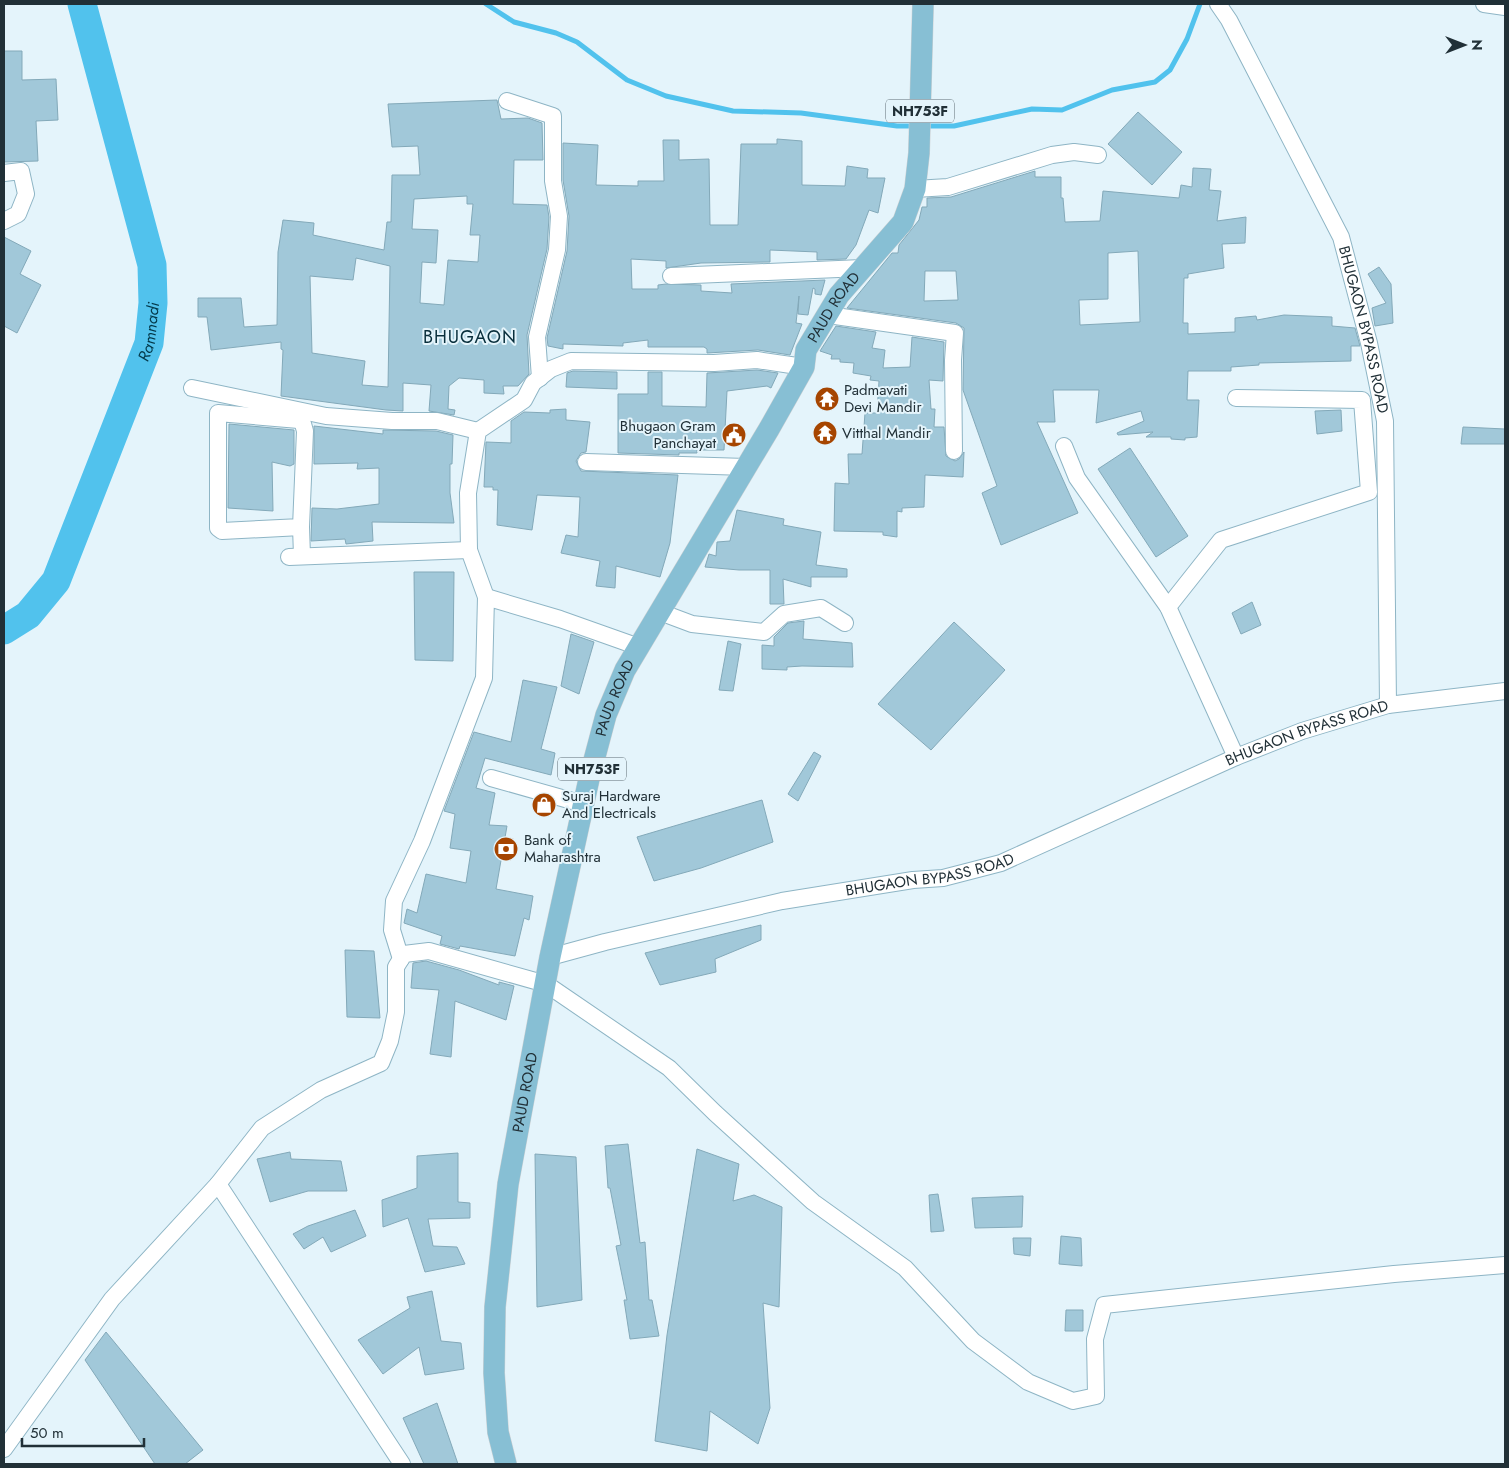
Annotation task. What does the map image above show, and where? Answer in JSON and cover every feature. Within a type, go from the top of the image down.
[{"type":"main road","name":"PAUD ROAD","points":[[506,1464],[498,1432],[494,1373],[495,1307],[508,1184],[550,957],[606,715],[625,670],[804,367],[806,350],[839,295],[903,222],[915,189],[919,153],[923,4]]},
{"type":"street","name":"BHUGAON BYPASS ROAD","points":[[550,957],[605,942],[782,901],[913,880],[943,878],[1001,863],[1236,758],[1302,731],[1388,705],[1386,421],[1369,343],[1341,237],[1229,20],[1218,4]]},
{"type":"street","points":[[1484,4],[1505,7]]},
{"type":"street","points":[[506,101],[553,116],[553,181],[559,216],[557,250],[537,337],[540,378]]},
{"type":"street","points":[[915,189],[948,187],[1052,155],[1074,152],[1098,155]]},
{"type":"street","points":[[4,173],[21,171],[26,194],[18,214],[4,221]]},
{"type":"street","points":[[671,276],[862,268]]},
{"type":"street","points":[[828,315],[955,333],[952,360],[954,451]]},
{"type":"street","points":[[401,959],[392,930],[394,901],[422,841],[484,678],[486,597],[469,550],[468,493],[478,431],[524,400],[533,383],[552,369],[571,361],[714,363],[757,360],[804,367]]},
{"type":"street","points":[[192,388],[326,416],[392,421],[437,421],[478,431]]},
{"type":"street","points":[[1168,607],[1221,540],[1369,492],[1362,400],[1236,398]]},
{"type":"street","points":[[301,527],[222,531],[218,528],[218,413],[299,420],[303,424],[301,527],[296,556],[469,550]]},
{"type":"street","points":[[1064,446],[1076,478],[1168,607],[1236,758]]},
{"type":"street","points":[[586,462],[746,467]]},
{"type":"street","points":[[486,597],[560,619],[639,647]]},
{"type":"street","points":[[660,612],[692,624],[764,632],[784,614],[821,608],[845,623]]},
{"type":"street","points":[[1388,705],[1505,691]]},
{"type":"street","points":[[491,778],[584,804]]},
{"type":"street","points":[[4,1449],[112,1299],[218,1184],[262,1128],[321,1090],[381,1063],[390,1041],[396,1012],[396,967],[404,954],[429,951],[546,984],[669,1068],[715,1113],[813,1202],[905,1268],[973,1341],[1028,1382],[1073,1401],[1096,1396],[1095,1339],[1104,1305],[1394,1274],[1505,1266]]},
{"type":"street","points":[[218,1184],[402,1464]]},
{"type":"building","points":[[4,51],[22,51],[22,80],[56,79],[58,120],[36,121],[38,161],[4,162]]},
{"type":"building","points":[[497,100],[501,119],[528,118],[542,123],[543,160],[514,160],[513,204],[547,205],[549,217],[547,249],[527,335],[529,374],[518,386],[503,386],[504,394],[484,393],[484,380],[459,378],[449,386],[448,409],[455,410],[454,415],[429,411],[431,385],[403,383],[403,411],[281,396],[283,350],[281,349],[281,342],[211,350],[207,317],[198,317],[198,298],[241,298],[244,327],[277,325],[278,252],[283,220],[314,223],[313,235],[384,250],[387,222],[391,222],[392,175],[420,175],[418,146],[392,147],[388,104]],"holes":[[[467,196],[467,204],[473,204],[470,235],[480,235],[478,262],[448,260],[444,305],[420,303],[422,262],[436,263],[438,230],[412,229],[414,199]],[[356,258],[390,266],[388,387],[362,385],[365,361],[312,353],[310,276],[353,280]]]},
{"type":"building","points":[[1138,112],[1182,152],[1152,185],[1108,144]]},
{"type":"building","points":[[777,139],[802,141],[802,185],[845,186],[847,166],[868,169],[867,178],[885,178],[878,213],[869,210],[856,245],[846,259],[817,260],[817,252],[770,250],[770,262],[701,263],[666,268],[666,261],[631,259],[632,289],[658,289],[658,285],[666,284],[701,285],[701,291],[732,293],[731,284],[825,280],[821,295],[815,294],[815,289],[813,288],[808,315],[798,314],[799,296],[796,323],[802,324],[790,355],[758,350],[707,353],[707,349],[704,347],[648,347],[648,340],[623,343],[623,346],[563,344],[563,349],[548,346],[547,338],[567,251],[569,216],[563,180],[563,143],[598,145],[596,185],[638,186],[638,181],[664,181],[663,140],[679,140],[679,160],[709,159],[710,225],[738,225],[741,144],[777,144]]},
{"type":"building","points":[[1193,168],[1211,169],[1209,190],[1221,191],[1217,221],[1246,217],[1245,243],[1222,244],[1224,268],[1188,274],[1188,278],[1184,278],[1183,323],[1188,323],[1188,334],[1235,332],[1235,318],[1256,316],[1257,320],[1284,315],[1332,317],[1332,326],[1355,328],[1360,346],[1351,346],[1351,361],[1259,363],[1259,365],[1231,367],[1231,371],[1188,371],[1187,400],[1199,400],[1197,437],[1185,438],[1185,440],[1171,439],[1171,437],[1146,437],[1153,432],[1118,435],[1117,433],[1144,421],[1141,411],[1096,423],[1099,390],[1053,390],[1055,422],[1037,422],[1078,513],[1001,545],[982,493],[997,486],[963,390],[964,328],[956,323],[847,308],[892,253],[898,253],[899,245],[919,220],[922,207],[927,207],[927,198],[951,197],[1035,171],[1035,177],[1061,177],[1061,198],[1063,198],[1065,222],[1100,221],[1103,191],[1179,198],[1181,185],[1192,187]],"holes":[[[1138,251],[1140,322],[1080,325],[1079,300],[1108,299],[1108,253]],[[925,271],[956,271],[958,300],[924,301]]]},
{"type":"building","points":[[4,237],[31,251],[20,274],[41,285],[17,333],[4,326]]},
{"type":"building","points":[[1379,267],[1391,284],[1393,323],[1375,326],[1372,308],[1386,303],[1368,274]]},
{"type":"building","points":[[836,326],[876,332],[872,348],[885,350],[883,368],[910,367],[912,337],[944,342],[943,381],[929,380],[931,409],[935,409],[934,427],[944,427],[946,456],[955,461],[964,452],[963,477],[925,475],[924,507],[902,508],[902,512],[897,511],[897,537],[883,535],[883,532],[834,531],[835,483],[849,484],[848,454],[862,454],[865,413],[877,413],[879,381],[870,380],[871,376],[853,373],[854,363],[840,362],[840,359],[831,359],[832,355],[820,351]]},
{"type":"building","points":[[757,370],[778,373],[771,388],[767,386],[727,391],[724,450],[697,450],[697,453],[679,453],[679,455],[618,453],[618,394],[648,394],[648,372],[662,372],[662,406],[706,407],[707,373]]},
{"type":"building","points":[[573,371],[617,372],[617,389],[566,387],[567,373]]},
{"type":"building","points":[[566,409],[566,420],[590,422],[586,452],[581,453],[576,461],[581,471],[678,475],[670,543],[660,577],[616,566],[615,588],[596,586],[600,561],[561,553],[566,535],[578,537],[580,497],[537,495],[532,530],[497,525],[498,490],[493,490],[493,487],[484,487],[486,442],[511,443],[511,421],[524,412],[550,413],[550,410]]},
{"type":"building","points":[[1341,410],[1342,431],[1317,434],[1315,411]]},
{"type":"building","points":[[229,424],[294,430],[294,464],[290,466],[272,462],[273,511],[228,508]]},
{"type":"building","points":[[314,426],[383,434],[383,430],[436,431],[453,435],[450,493],[454,523],[372,522],[373,541],[346,544],[345,539],[311,541],[312,508],[337,509],[379,504],[379,468],[357,469],[358,463],[314,464]]},
{"type":"building","points":[[1463,427],[1505,429],[1505,444],[1461,444]]},
{"type":"building","points":[[1130,448],[1188,536],[1156,557],[1098,469]]},
{"type":"building","points":[[737,510],[784,519],[783,525],[821,532],[816,565],[847,569],[847,577],[811,577],[811,587],[783,579],[784,604],[770,604],[770,570],[705,567],[709,554],[716,556],[717,542],[730,541]]},
{"type":"building","points":[[414,572],[454,572],[453,661],[415,660]]},
{"type":"building","points":[[1252,602],[1261,625],[1241,634],[1232,613]]},
{"type":"building","points":[[804,621],[803,639],[852,643],[853,667],[802,666],[787,667],[787,670],[762,669],[762,645],[774,646],[774,637],[788,623]]},
{"type":"building","points":[[954,622],[1005,670],[931,750],[878,704]]},
{"type":"building","points":[[571,634],[594,642],[579,694],[561,686]]},
{"type":"building","points":[[728,641],[741,644],[733,691],[719,690]]},
{"type":"building","points":[[523,680],[557,687],[541,749],[555,753],[551,775],[485,758],[476,788],[495,793],[489,825],[507,826],[496,889],[533,896],[529,920],[524,918],[515,956],[460,946],[459,949],[440,944],[442,936],[404,923],[407,909],[417,913],[426,874],[466,883],[471,851],[450,848],[455,814],[444,811],[474,732],[511,742]]},
{"type":"building","points":[[814,752],[821,756],[798,801],[788,794]]},
{"type":"building","points":[[762,800],[773,842],[701,868],[654,881],[637,837]]},
{"type":"building","points":[[761,925],[761,940],[715,959],[716,972],[660,985],[645,953]]},
{"type":"building","points":[[345,950],[374,951],[380,1018],[347,1017]]},
{"type":"building","points":[[426,961],[459,970],[499,985],[499,982],[514,986],[506,1020],[455,1001],[451,1057],[430,1054],[439,990],[411,988],[413,963]]},
{"type":"building","points":[[628,1144],[640,1243],[645,1242],[649,1300],[652,1300],[659,1336],[630,1339],[624,1300],[627,1300],[616,1246],[621,1245],[610,1188],[608,1188],[605,1146]]},
{"type":"building","points":[[697,1149],[739,1164],[733,1201],[754,1195],[782,1207],[779,1307],[763,1303],[770,1408],[758,1444],[710,1411],[707,1451],[655,1441],[667,1335]]},
{"type":"building","points":[[290,1152],[291,1159],[341,1161],[347,1191],[308,1191],[270,1202],[257,1159]]},
{"type":"building","points":[[458,1153],[458,1202],[470,1203],[470,1218],[428,1219],[433,1246],[457,1247],[465,1264],[425,1272],[408,1218],[383,1227],[382,1200],[417,1188],[417,1156]]},
{"type":"building","points":[[535,1154],[576,1157],[582,1300],[537,1307]]},
{"type":"building","points":[[938,1194],[944,1231],[931,1232],[929,1195]]},
{"type":"building","points":[[1023,1196],[1022,1227],[975,1228],[972,1198]]},
{"type":"building","points":[[355,1210],[366,1236],[331,1252],[323,1237],[304,1249],[293,1234],[308,1226]]},
{"type":"building","points":[[1061,1236],[1081,1238],[1082,1266],[1059,1264]]},
{"type":"building","points":[[1013,1238],[1031,1238],[1030,1256],[1014,1254]]},
{"type":"building","points":[[432,1291],[441,1341],[461,1343],[464,1369],[425,1375],[419,1347],[383,1374],[358,1340],[410,1308],[407,1297]]},
{"type":"building","points":[[1066,1310],[1083,1310],[1083,1331],[1065,1331]]},
{"type":"building","points":[[106,1332],[203,1450],[185,1464],[155,1464],[85,1360]]},
{"type":"building","points":[[437,1403],[458,1464],[424,1464],[403,1418]]},
{"type":"waterway","name":"Ramnadi","points":[[4,630],[28,615],[56,581],[149,343],[153,303],[152,265],[82,4]]},
{"type":"waterway","points":[[486,4],[514,22],[556,33],[577,42],[627,80],[666,96],[733,111],[801,113],[897,126],[916,126]]},
{"type":"waterway","points":[[925,126],[954,126],[1032,109],[1062,110],[1112,90],[1155,82],[1170,70],[1187,39],[1200,4]]},
{"type":"place","name":"Padmavati Devi Mandir","points":[[827,399]]},
{"type":"place","name":"Vitthal Mandir","points":[[825,433]]},
{"type":"place","name":"Bhugaon Gram Panchayat","points":[[734,435]]},
{"type":"place","name":"Suraj Hardware And Electricals","points":[[544,805]]},
{"type":"place","name":"Bank of Maharashtra","points":[[506,849]]},
{"type":"district","name":"BHUGAON","points":[[470,337]]}]
